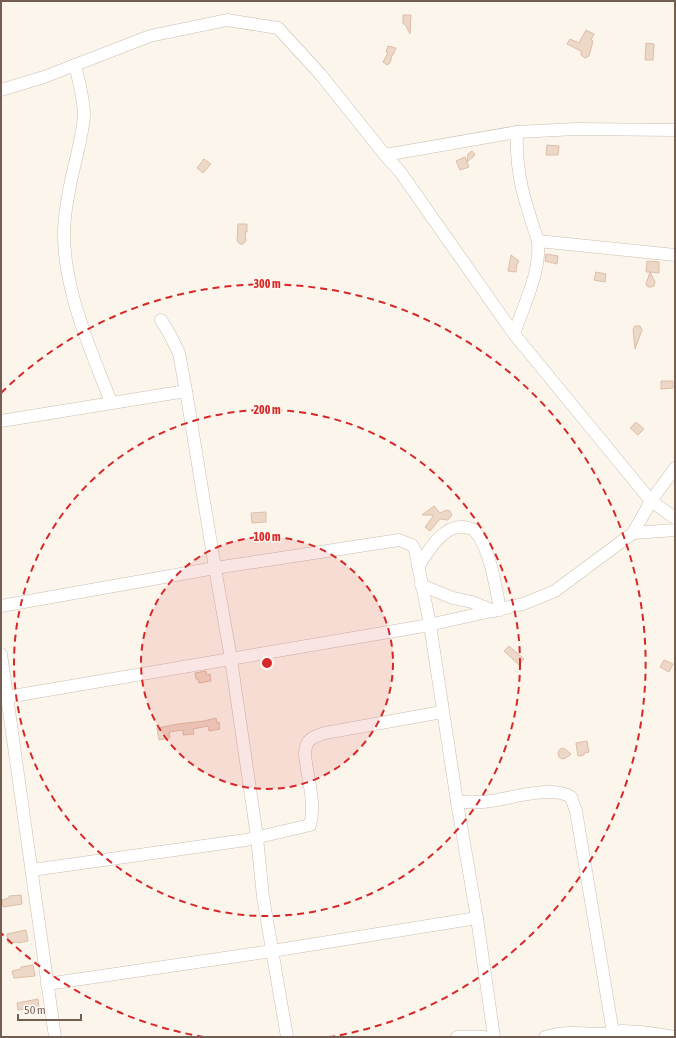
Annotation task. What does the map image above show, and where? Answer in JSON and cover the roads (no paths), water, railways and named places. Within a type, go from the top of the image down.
[{"type":"street","points":[[1,90],[44,77],[150,36],[227,20],[278,28],[321,75],[401,173],[514,334],[651,501],[675,518]]},
{"type":"street","points":[[75,65],[83,102],[84,116],[82,133],[66,204],[64,230],[65,252],[81,326],[111,402]]},
{"type":"street","points":[[385,154],[517,132],[576,129],[675,130]]},
{"type":"street","points":[[514,334],[535,275],[539,251],[538,241],[519,181],[517,164],[517,132]]},
{"type":"street","points":[[538,241],[675,256]]},
{"type":"street","points":[[161,320],[169,332],[179,354],[186,391],[231,659],[257,837],[263,897],[287,1037]]},
{"type":"street","points":[[1,421],[186,391]]},
{"type":"street","points":[[4,697],[430,625],[523,604],[555,591],[633,533],[651,501],[675,468]]},
{"type":"street","points":[[418,567],[425,556],[448,530],[460,527],[475,530],[490,564],[497,611]]},
{"type":"street","points":[[633,533],[675,530]]},
{"type":"street","points":[[1,606],[215,568],[399,540],[412,545],[415,550],[430,625],[442,712],[477,918],[494,1037]]},
{"type":"street","points":[[421,585],[453,598],[472,602],[497,611]]},
{"type":"street","points":[[1,654],[4,697],[32,870],[55,1037]]},
{"type":"street","points":[[32,870],[231,842],[310,825],[312,809],[305,754],[307,744],[310,740],[325,733],[442,712]]},
{"type":"street","points":[[457,802],[490,801],[539,793],[562,794],[571,797],[576,811],[613,1033]]},
{"type":"street","points":[[48,984],[272,951],[477,918]]},
{"type":"street","points":[[545,1037],[566,1032],[598,1034],[621,1031],[675,1036]]},
{"type":"street","points":[[457,1037],[484,1037]]}]
